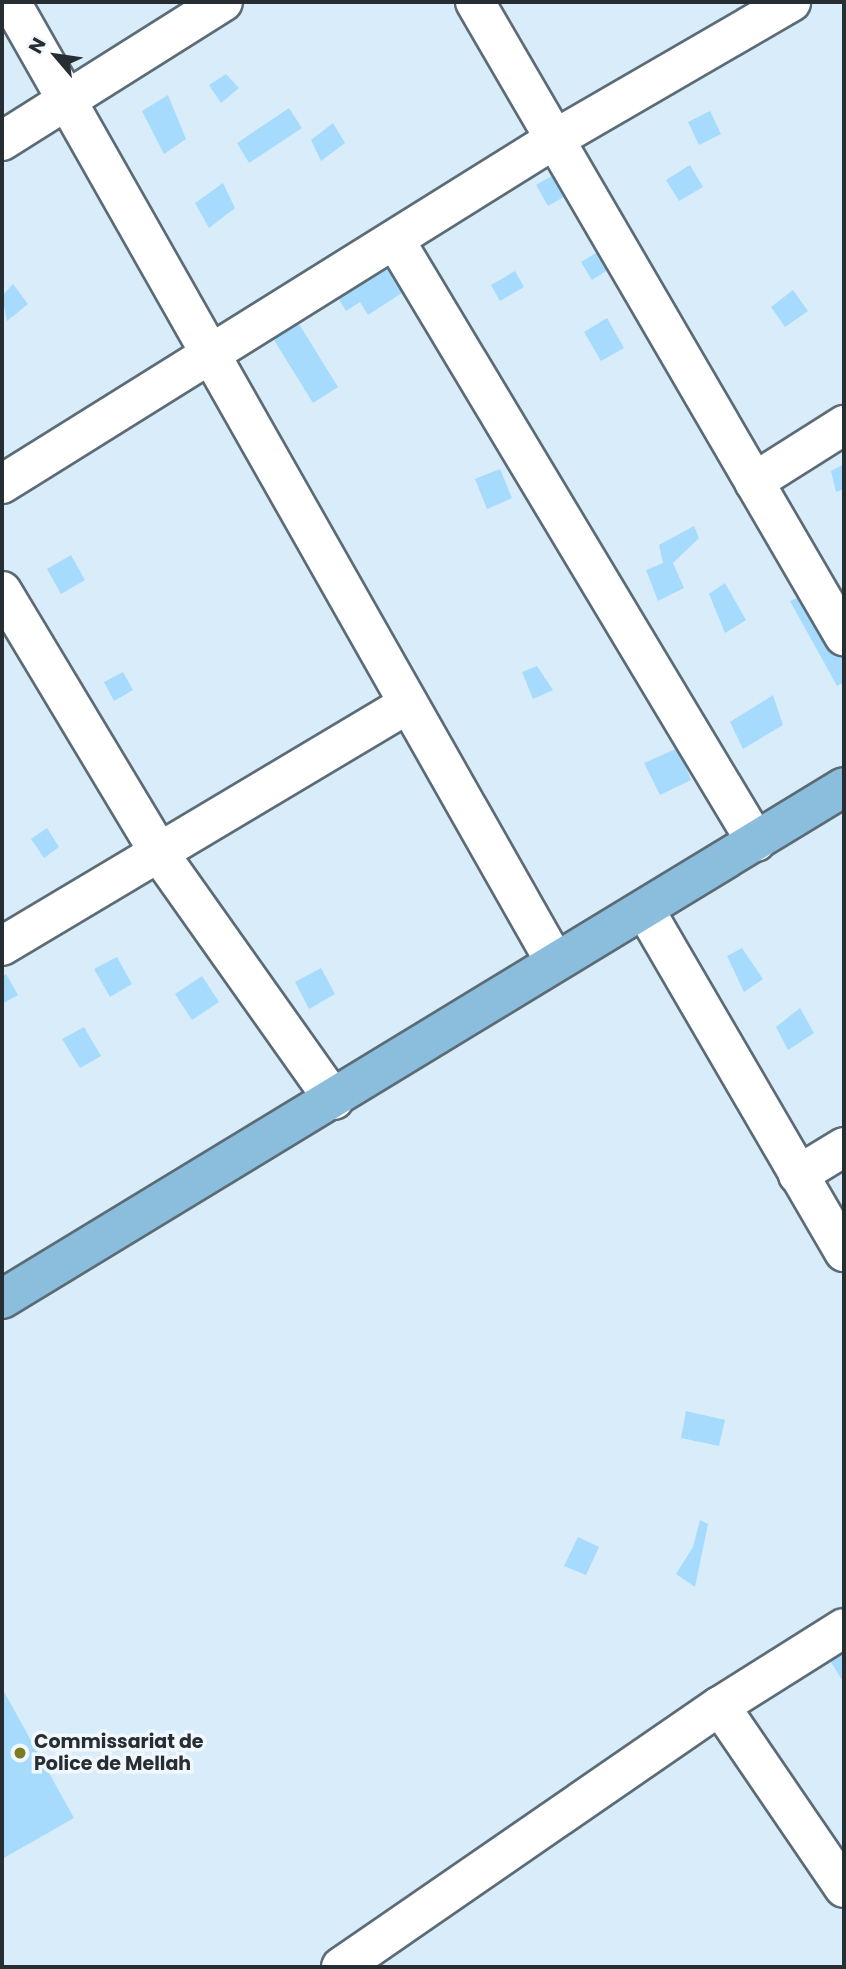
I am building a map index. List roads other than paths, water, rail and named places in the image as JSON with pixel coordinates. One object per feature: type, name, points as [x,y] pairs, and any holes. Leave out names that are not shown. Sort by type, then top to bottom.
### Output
[{"type":"main road","points":[[2,1299],[334,1100],[555,962],[645,911],[844,787]]},
{"type":"street","points":[[10,2],[555,962]]},
{"type":"street","points":[[2,141],[223,2]]},
{"type":"street","points":[[475,2],[844,636]]},
{"type":"street","points":[[2,484],[211,357],[555,139],[791,2]]},
{"type":"street","points":[[395,240],[756,842]]},
{"type":"street","points":[[754,482],[844,425]]},
{"type":"street","points":[[2,591],[161,856],[334,1100]]},
{"type":"street","points":[[2,946],[161,856],[408,705]]},
{"type":"street","points":[[645,911],[844,1252]]},
{"type":"street","points":[[798,1174],[844,1147]]},
{"type":"street","points":[[341,1967],[720,1706],[844,1628]]},
{"type":"street","points":[[720,1706],[844,1888]]},
{"type":"place","name":"Commissariat de Police de Mellah","points":[[20,1753]]}]
